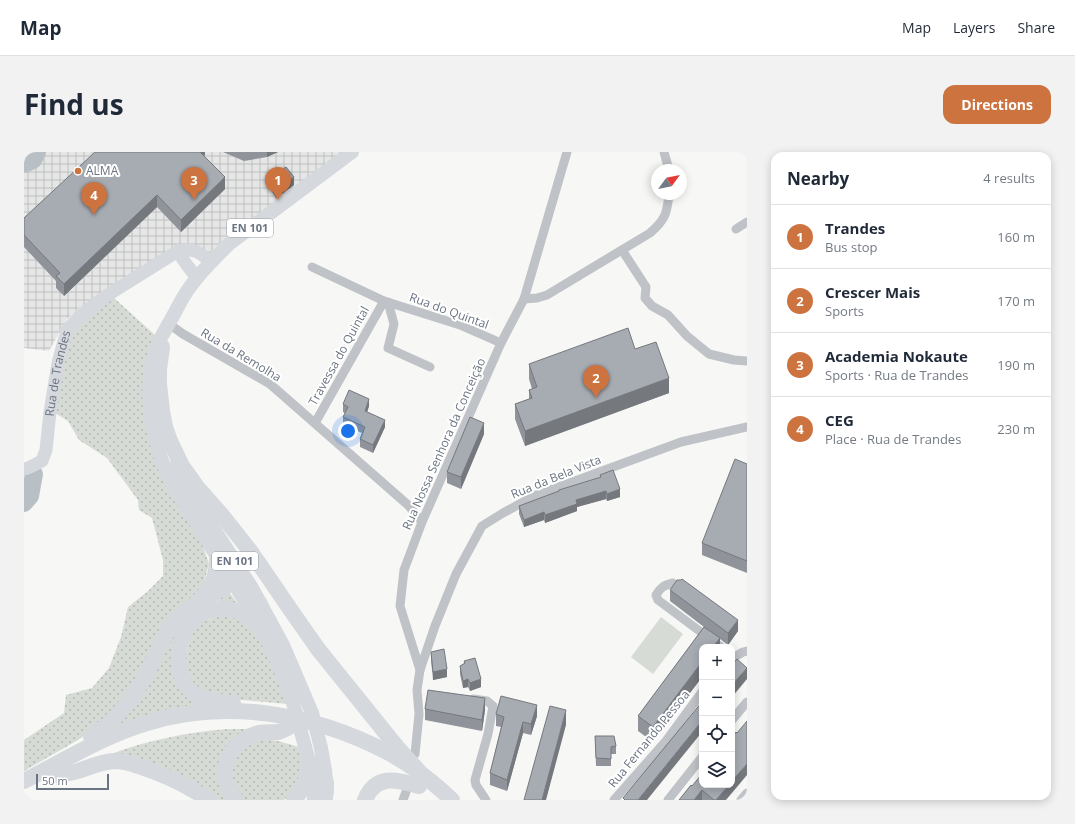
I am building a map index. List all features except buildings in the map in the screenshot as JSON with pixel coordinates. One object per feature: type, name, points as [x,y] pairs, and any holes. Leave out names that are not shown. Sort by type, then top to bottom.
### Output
[{"type":"highway","points":[[162,347],[159,384],[162,411],[165,427],[170,441],[185,471],[252,552],[318,649],[397,747],[417,784]]},
{"type":"highway","points":[[54,771],[66,753],[100,732],[118,716],[139,687],[172,625],[208,591],[212,585],[217,566],[217,556]]},
{"type":"highway","points":[[190,609],[233,583],[240,583],[244,585],[260,604]]},
{"type":"highway","points":[[264,634],[245,615],[230,609],[215,609],[198,616],[192,621],[183,636],[179,654],[180,675],[184,684],[189,690],[197,695],[215,701],[250,704],[261,717],[289,727],[311,733],[343,738],[387,752],[417,784],[436,800]]},
{"type":"highway","points":[[24,792],[54,771],[107,738],[148,722],[193,713],[227,710],[261,717],[308,720],[343,738]]},
{"type":"highway","points":[[237,800],[228,787],[225,774],[226,764],[230,753],[245,738],[263,732],[279,732],[289,727]]},
{"type":"highway","points":[[294,800],[303,788],[306,781],[309,773],[310,760]]},
{"type":"highway","points":[[24,781],[54,771],[78,770],[105,762],[121,761],[154,771],[188,787],[209,800]]},
{"type":"highway","points":[[364,800],[371,789],[377,784],[392,780],[417,784],[452,800]]},
{"type":"highway","points":[[325,800],[326,782]]},
{"type":"main road","name":"EN 101","points":[[314,800],[310,760],[293,703],[264,634],[172,484],[164,468],[154,433],[148,400],[149,374],[158,342],[189,288],[211,262],[229,244],[352,152]]},
{"type":"main road","name":"EN 101","points":[[169,324],[157,366],[154,388],[158,422],[163,441],[183,481],[241,570],[283,645],[312,713],[321,748],[328,800]]},
{"type":"street","name":"Rua Nossa Senhora da Conceição","points":[[415,754],[419,714],[420,670],[400,606],[404,570],[422,522],[501,343],[524,299],[567,152]]},
{"type":"street","points":[[664,152],[667,164]]},
{"type":"street","points":[[524,299],[537,298],[547,295],[650,233],[660,224],[667,209],[668,200]]},
{"type":"street","points":[[736,230],[747,222]]},
{"type":"street","points":[[197,278],[178,251],[190,249],[201,254],[211,262]]},
{"type":"street","points":[[622,250],[646,287],[645,298],[652,306],[668,315],[687,336],[709,354],[734,360],[747,361]]},
{"type":"street","name":"Rua de Trandes","points":[[24,469],[42,461],[46,450],[50,412],[58,363],[67,330],[80,316],[106,296],[178,251]]},
{"type":"street","name":"Rua do Quintal","points":[[312,267],[386,301],[460,325],[501,343]]},
{"type":"street","points":[[386,301],[394,324],[388,348],[430,367]]},
{"type":"street","name":"Travessa do Quintal","points":[[316,423],[386,301]]},
{"type":"street","name":"Rua da Remolha","points":[[169,324],[183,334],[270,384],[408,505],[422,522]]},
{"type":"street","name":"Rua da Bela Vista","points":[[420,670],[435,626],[456,574],[482,526],[503,512],[534,496],[681,442],[747,427]]},
{"type":"street","points":[[678,586],[673,583],[666,584],[656,595],[658,600],[717,644]]},
{"type":"street","points":[[735,655],[747,651]]},
{"type":"street","name":"Rua Fernando Pessoa","points":[[614,800],[666,741],[699,696]]},
{"type":"street","points":[[464,698],[487,701],[493,706],[488,734],[475,780],[476,785],[486,800]]},
{"type":"street","points":[[735,716],[747,702]]},
{"type":"street","points":[[668,800],[699,762]]},
{"type":"street","points":[[403,800],[417,784]]},
{"type":"street","points":[[741,800],[747,793]]},
{"type":"shaded area","points":[[45,152],[351,152],[214,256],[190,249],[110,294],[79,308],[67,319],[49,351],[24,348],[24,173],[38,166]]},
{"type":"shaded area","points":[[113,297],[156,336],[144,410],[201,540],[209,564],[202,589],[124,698],[106,720],[78,740],[24,771],[24,740],[64,713],[66,695],[92,688],[109,668],[121,637],[128,607],[147,592],[163,576],[163,560],[152,518],[139,510],[138,500],[107,458],[79,440],[68,421],[55,413],[70,332]]},
{"type":"shaded area","points":[[229,592],[240,607],[215,600]]},
{"type":"shaded area","points":[[223,615],[247,621],[264,647],[288,704],[231,699],[202,692],[189,678],[185,660],[191,633],[201,622]]},
{"type":"shaded area","points":[[661,617],[683,634],[653,674],[631,657]]},
{"type":"shaded area","points":[[180,624],[172,651],[202,704],[113,728]]},
{"type":"shaded area","points":[[228,729],[248,729],[237,738],[230,800],[218,800],[212,796],[111,754],[169,737]]},
{"type":"shaded area","points":[[261,740],[277,741],[302,748],[302,776],[289,796],[284,800],[245,800],[232,782],[234,757],[246,747]]},
{"type":"waterway","points":[[24,164],[33,160],[37,152]]},
{"type":"waterway","points":[[24,503],[30,496],[34,474]]},
{"type":"place","name":"ALMA","points":[[78,171]]},
{"type":"place","name":"Academia Nokaute","points":[[194,200]]},
{"type":"place","name":"Trandes","points":[[278,200]]},
{"type":"place","name":"CEG","points":[[94,215]]},
{"type":"place","name":"Crescer Mais","points":[[596,398]]}]
